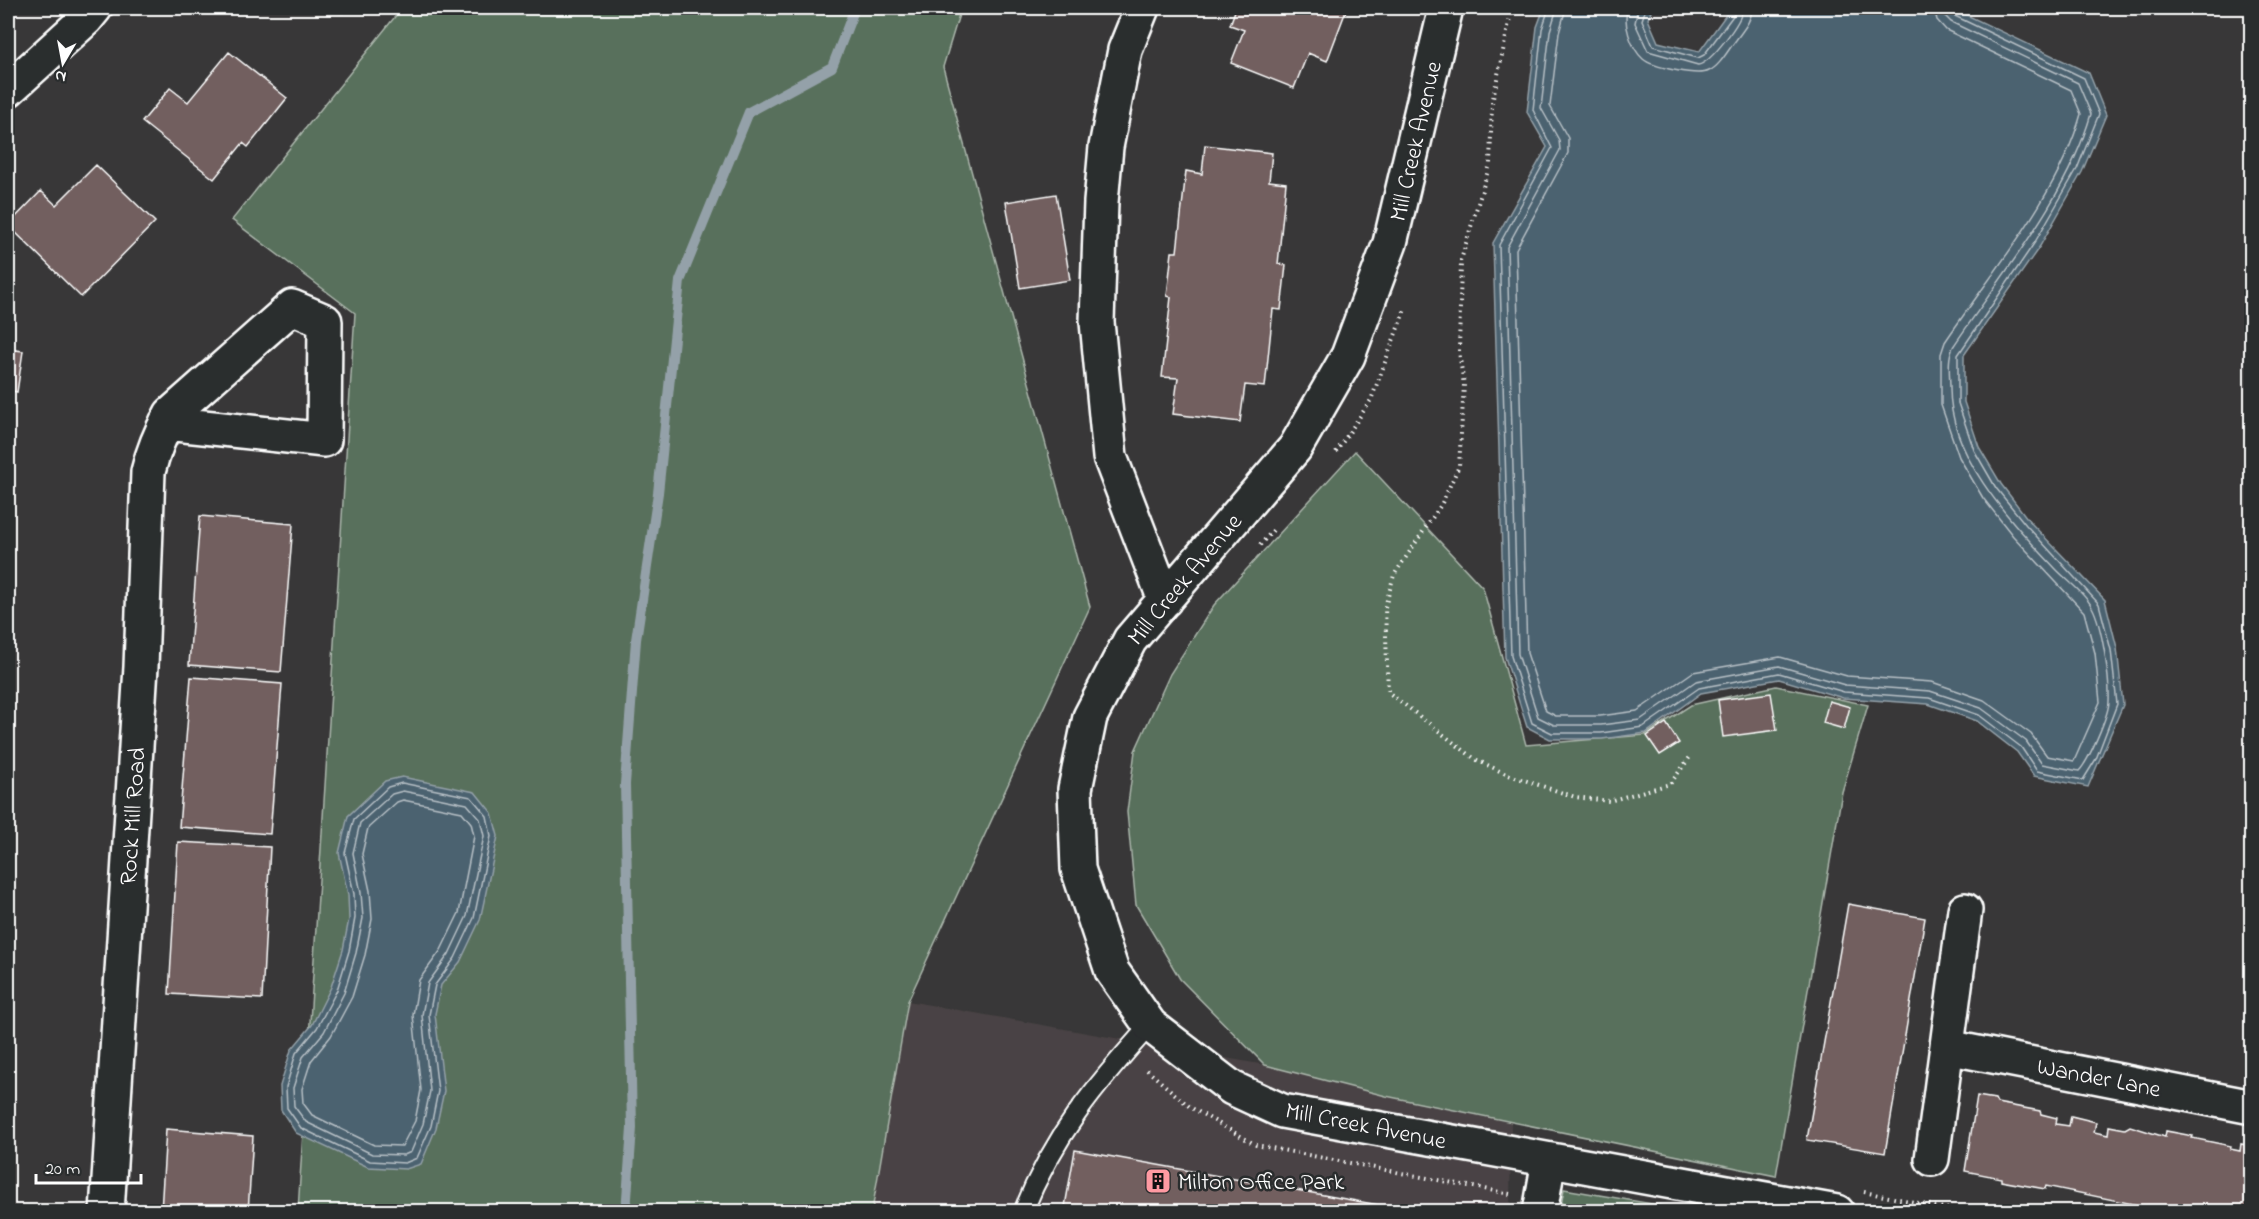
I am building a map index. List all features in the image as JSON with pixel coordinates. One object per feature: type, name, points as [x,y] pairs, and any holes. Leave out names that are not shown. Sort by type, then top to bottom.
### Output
[{"type":"street","points":[[8,90],[86,19],[95,8]]},
{"type":"street","points":[[1142,8],[1125,50],[1106,147],[1101,202],[1097,322],[1110,457],[1165,600]]},
{"type":"street","name":"Mill Creek Avenue","points":[[1446,8],[1390,243],[1348,356],[1295,448],[1130,640],[1090,717],[1075,789],[1078,869],[1112,971],[1150,1025],[1232,1088],[1282,1111],[1550,1160],[1744,1204],[1848,1201]]},
{"type":"street","name":"Rock Mill Road","points":[[107,1212],[141,667],[145,503],[148,472],[155,442],[171,414],[292,307],[325,321],[324,440],[166,423]]},
{"type":"street","points":[[1932,1159],[1965,910]]},
{"type":"street","name":"Wander Lane","points":[[1947,1047],[2252,1107]]},
{"type":"street","points":[[1540,1212],[1550,1160]]},
{"type":"lane","points":[[1023,1212],[1036,1178],[1064,1129],[1096,1084],[1150,1025]]},
{"type":"path","points":[[1512,8],[1492,103],[1490,164],[1461,260],[1459,352],[1464,385],[1459,466],[1441,505],[1394,575],[1385,607],[1389,692],[1475,759],[1506,774],[1575,797],[1609,801],[1670,784],[1690,757]]},
{"type":"path","points":[[1335,453],[1371,400],[1402,320],[1408,297]]},
{"type":"path","points":[[1257,548],[1279,523]]},
{"type":"path","points":[[1848,1201],[1964,1212]]},
{"type":"shaded area","points":[[908,1001],[1265,1065],[1386,1096],[1511,1121],[1510,1211],[872,1212]]},
{"type":"green space","points":[[402,8],[961,8],[943,67],[1090,607],[908,1001],[872,1211],[298,1211],[355,313],[232,220]]},
{"type":"green space","points":[[1355,451],[1483,588],[1526,745],[1645,735],[1691,705],[1776,686],[1868,705],[1842,792],[1776,1176],[1386,1096],[1265,1065],[1180,979],[1136,905],[1127,812],[1135,751],[1170,674],[1214,605]]},
{"type":"green space","points":[[1564,1189],[1693,1211],[1560,1211]]},
{"type":"water","points":[[1544,8],[1652,8],[1648,19],[1658,42],[1699,52],[1731,8],[1952,8],[2089,73],[2106,115],[2082,172],[2040,246],[1964,355],[1964,402],[1979,447],[2001,484],[2030,522],[2105,600],[2117,648],[2123,705],[2088,787],[2034,776],[2017,752],[1977,721],[1928,704],[1843,698],[1779,679],[1701,693],[1646,733],[1602,739],[1550,739],[1527,727],[1505,657],[1493,243],[1547,147],[1527,112],[1537,27]]},
{"type":"water","points":[[402,777],[475,792],[492,813],[498,836],[480,920],[460,962],[441,985],[435,1014],[444,1091],[436,1128],[421,1164],[406,1169],[368,1167],[296,1133],[281,1110],[280,1086],[291,1050],[312,1025],[331,987],[343,950],[349,919],[348,895],[339,853],[348,816],[385,781]]},
{"type":"building","points":[[301,8],[344,8],[343,13]]},
{"type":"building","points":[[1236,8],[1347,8],[1327,61],[1308,53],[1294,88],[1231,63],[1244,30],[1230,25]]},
{"type":"building","points":[[229,52],[287,98],[248,147],[243,143],[214,179],[142,122],[170,88],[188,102]]},
{"type":"building","points":[[1205,145],[1272,153],[1269,181],[1286,183],[1278,264],[1286,265],[1281,310],[1273,309],[1265,387],[1245,385],[1240,422],[1173,414],[1178,378],[1162,377],[1171,297],[1167,296],[1172,252],[1177,252],[1186,171],[1202,174]]},
{"type":"building","points":[[96,165],[155,222],[81,297],[8,225],[41,191],[56,205]]},
{"type":"building","points":[[1056,194],[1070,280],[1020,288],[1006,202]]},
{"type":"building","points":[[8,349],[23,351],[17,392],[8,390]]},
{"type":"building","points":[[200,516],[293,524],[281,672],[189,665]]},
{"type":"building","points":[[191,677],[282,684],[270,834],[179,827]]},
{"type":"building","points":[[1771,693],[1777,730],[1723,737],[1718,700]]},
{"type":"building","points":[[1829,701],[1850,707],[1844,729],[1823,723]]},
{"type":"building","points":[[1666,723],[1679,743],[1660,755],[1647,736]]},
{"type":"building","points":[[178,842],[270,847],[262,999],[169,994]]},
{"type":"building","points":[[1848,904],[1925,918],[1885,1153],[1807,1140]]},
{"type":"building","points":[[1977,1096],[1995,1099],[1997,1103],[2040,1111],[2041,1114],[2057,1118],[2056,1124],[2069,1126],[2071,1116],[2096,1122],[2094,1132],[2108,1135],[2109,1126],[2125,1129],[2130,1126],[2165,1137],[2166,1131],[2193,1136],[2192,1138],[2231,1146],[2230,1149],[2240,1151],[2241,1144],[2252,1146],[2252,1212],[2189,1212],[2158,1206],[2157,1209],[2046,1186],[2045,1189],[2001,1181],[2001,1178],[1965,1171]]},
{"type":"building","points":[[166,1129],[253,1136],[248,1212],[161,1212]]},
{"type":"building","name":"Milton Office Park","points":[[1075,1150],[1417,1212],[1064,1212]]},
{"type":"waterway","points":[[626,1212],[632,1128],[625,784],[636,640],[658,493],[680,281],[749,112],[832,67],[855,8]]},
{"type":"place","name":"Milton Office Park","points":[[1158,1181]]}]
